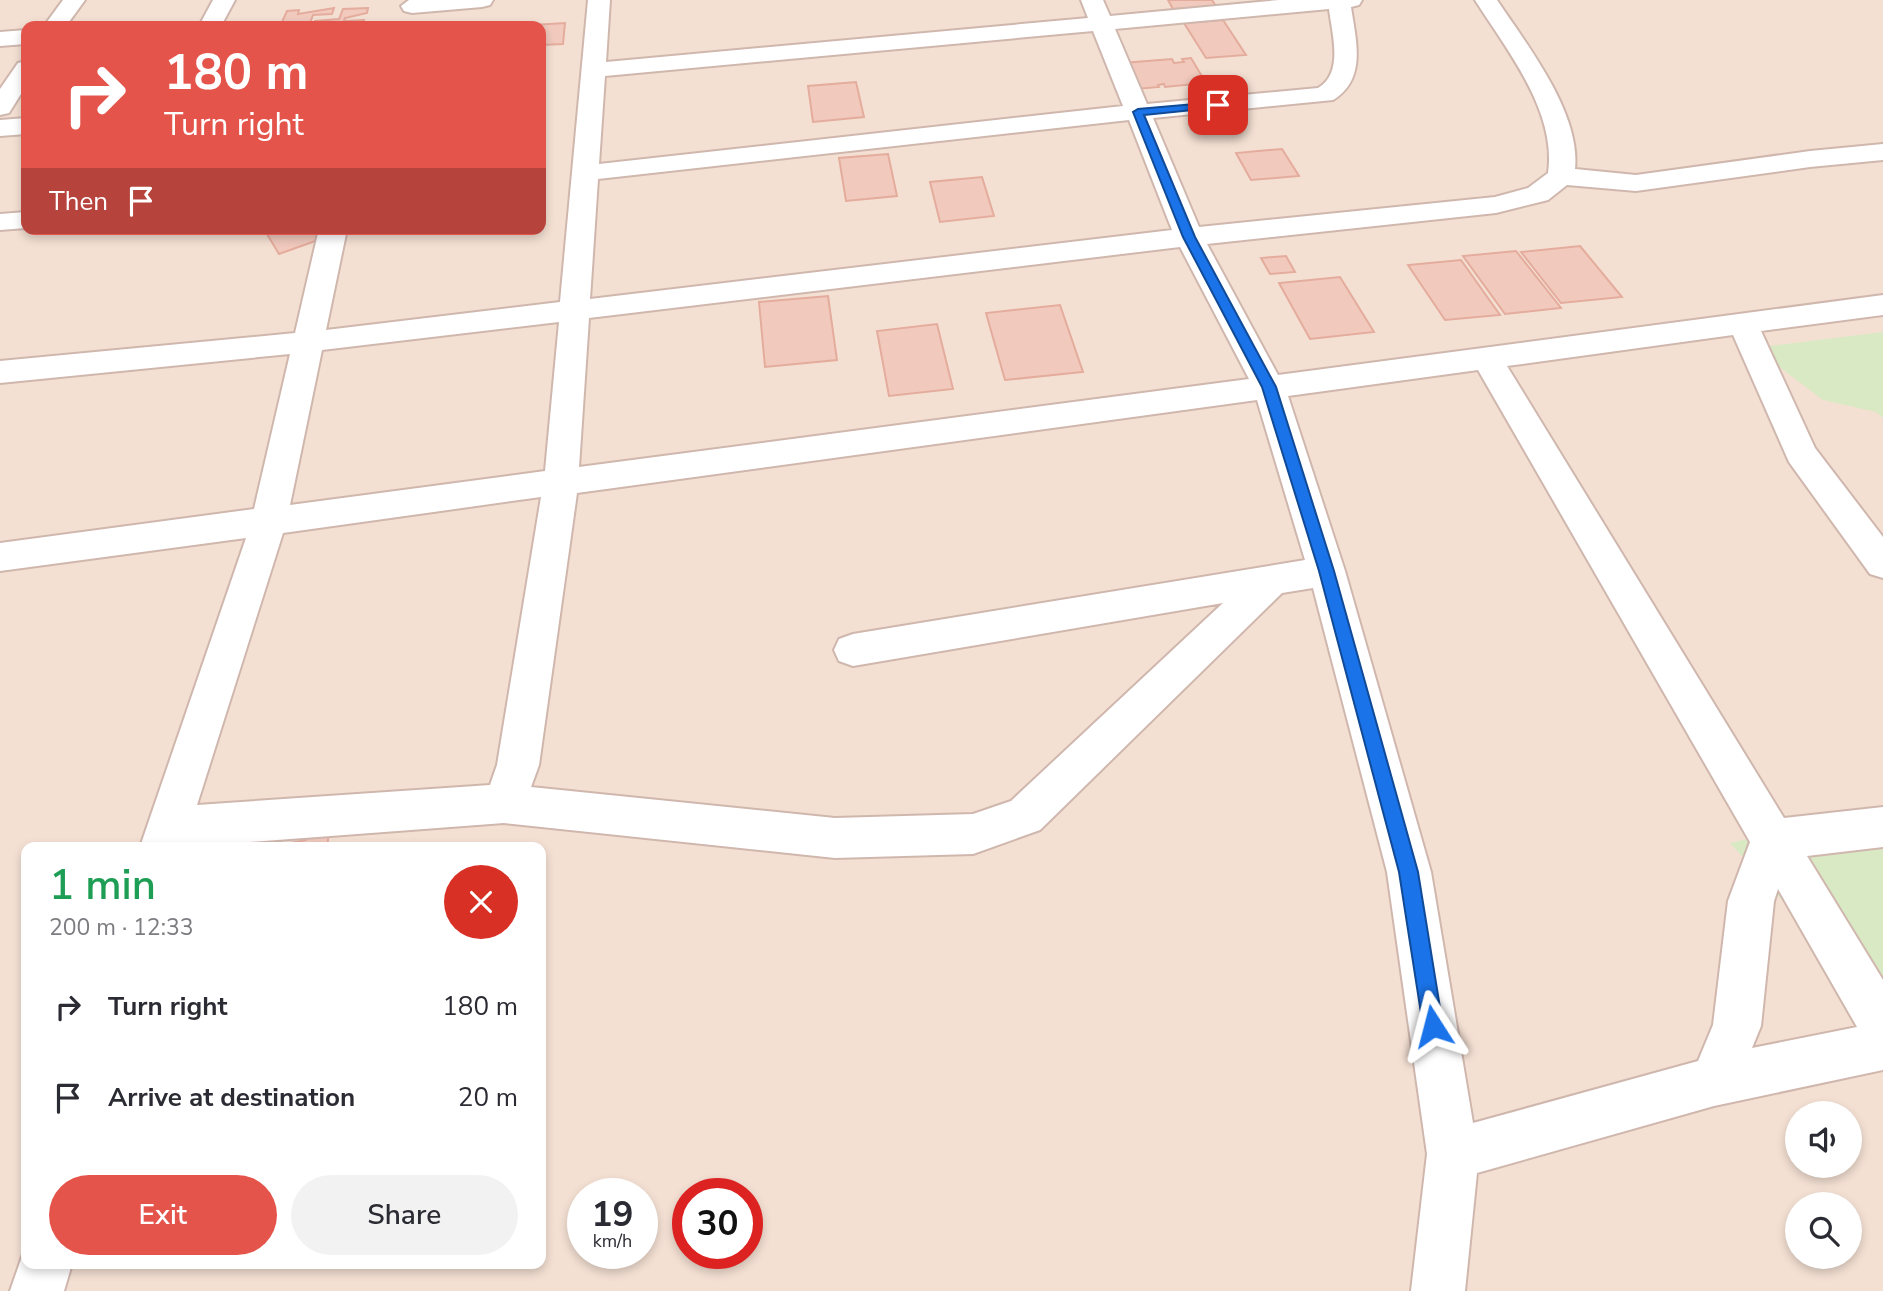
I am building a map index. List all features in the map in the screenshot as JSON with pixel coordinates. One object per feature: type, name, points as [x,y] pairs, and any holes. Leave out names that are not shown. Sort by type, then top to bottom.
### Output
[{"type":"street","points":[[59,21],[74,0]]},
{"type":"street","points":[[213,21],[224,0]]},
{"type":"street","points":[[410,11],[482,0]]},
{"type":"street","points":[[504,804],[518,765],[561,482],[599,0]]},
{"type":"street","points":[[1092,0],[1189,237],[1269,387],[1326,571],[1409,872],[1453,1154],[1438,1291]]},
{"type":"street","points":[[1486,0],[1524,58],[1557,125],[1563,151],[1561,177]]},
{"type":"street","points":[[585,173],[1138,112],[1324,95],[1334,91],[1345,73],[1345,1],[594,70]]},
{"type":"street","points":[[0,39],[21,37]]},
{"type":"street","points":[[0,108],[21,76]]},
{"type":"street","points":[[0,128],[21,126]]},
{"type":"street","points":[[0,372],[307,342],[1189,237],[1496,205],[1538,194],[1561,177],[1636,183],[1810,159],[1883,152]]},
{"type":"street","points":[[0,222],[21,220]]},
{"type":"street","points":[[332,235],[269,521],[165,837],[504,804],[835,838],[973,834],[1025,816],[1270,582]]},
{"type":"street","points":[[0,557],[1883,305]]},
{"type":"street","points":[[1743,324],[1801,453],[1883,564]]},
{"type":"street","points":[[1487,358],[1883,1025]]},
{"type":"street","points":[[853,650],[1326,571]]},
{"type":"street","points":[[1773,839],[1883,827]]},
{"type":"street","points":[[1714,1081],[1737,1026],[1751,901],[1773,839]]},
{"type":"street","points":[[1453,1154],[1714,1081],[1883,1046]]},
{"type":"street","points":[[37,1291],[44,1269]]},
{"type":"shaded area","points":[[0,0],[1883,0],[1883,1291],[0,1291]]},
{"type":"green space","points":[[1883,332],[1883,418],[1876,412],[1823,400],[1754,348]]},
{"type":"green space","points":[[1883,807],[1883,1008],[1880,1008],[1730,843]]},
{"type":"building","points":[[1168,0],[1212,0],[1216,6],[1173,9]]},
{"type":"building","points":[[334,8],[332,14],[313,15],[311,21],[282,21],[287,11],[299,10],[298,14]]},
{"type":"building","points":[[368,8],[367,13],[345,18],[344,21],[315,21],[339,19],[343,9]]},
{"type":"building","points":[[1223,20],[1246,55],[1206,58],[1184,23]]},
{"type":"building","points":[[565,23],[563,44],[546,45],[546,24]]},
{"type":"building","points":[[1191,58],[1206,83],[1165,87],[1164,84],[1136,89],[1123,63],[1172,59],[1174,63]]},
{"type":"building","points":[[856,82],[864,117],[813,122],[808,86]]},
{"type":"building","points":[[1282,149],[1299,176],[1251,180],[1236,153]]},
{"type":"building","points":[[888,154],[897,196],[846,201],[839,158]]},
{"type":"building","points":[[982,177],[994,216],[940,222],[930,182]]},
{"type":"building","points":[[268,235],[318,235],[321,239],[279,254]]},
{"type":"building","points":[[1580,246],[1622,297],[1561,303],[1521,252]]},
{"type":"building","points":[[1516,251],[1561,308],[1505,314],[1463,256]]},
{"type":"building","points":[[1286,256],[1295,272],[1270,274],[1261,258]]},
{"type":"building","points":[[1461,260],[1500,315],[1445,320],[1408,265]]},
{"type":"building","points":[[1340,277],[1374,332],[1310,339],[1279,283]]},
{"type":"building","points":[[828,296],[837,360],[765,367],[759,302]]},
{"type":"building","points":[[1060,305],[1083,372],[1005,380],[986,313]]},
{"type":"building","points":[[937,324],[953,389],[889,396],[877,331]]},
{"type":"building","points":[[331,818],[328,842],[296,842],[306,840],[309,822]]},
{"type":"building","points":[[283,826],[280,842],[206,842],[206,839]]},
{"type":"route","points":[[1218,105],[1138,112],[1189,237],[1269,387],[1326,571],[1409,872],[1433,1026]]}]
